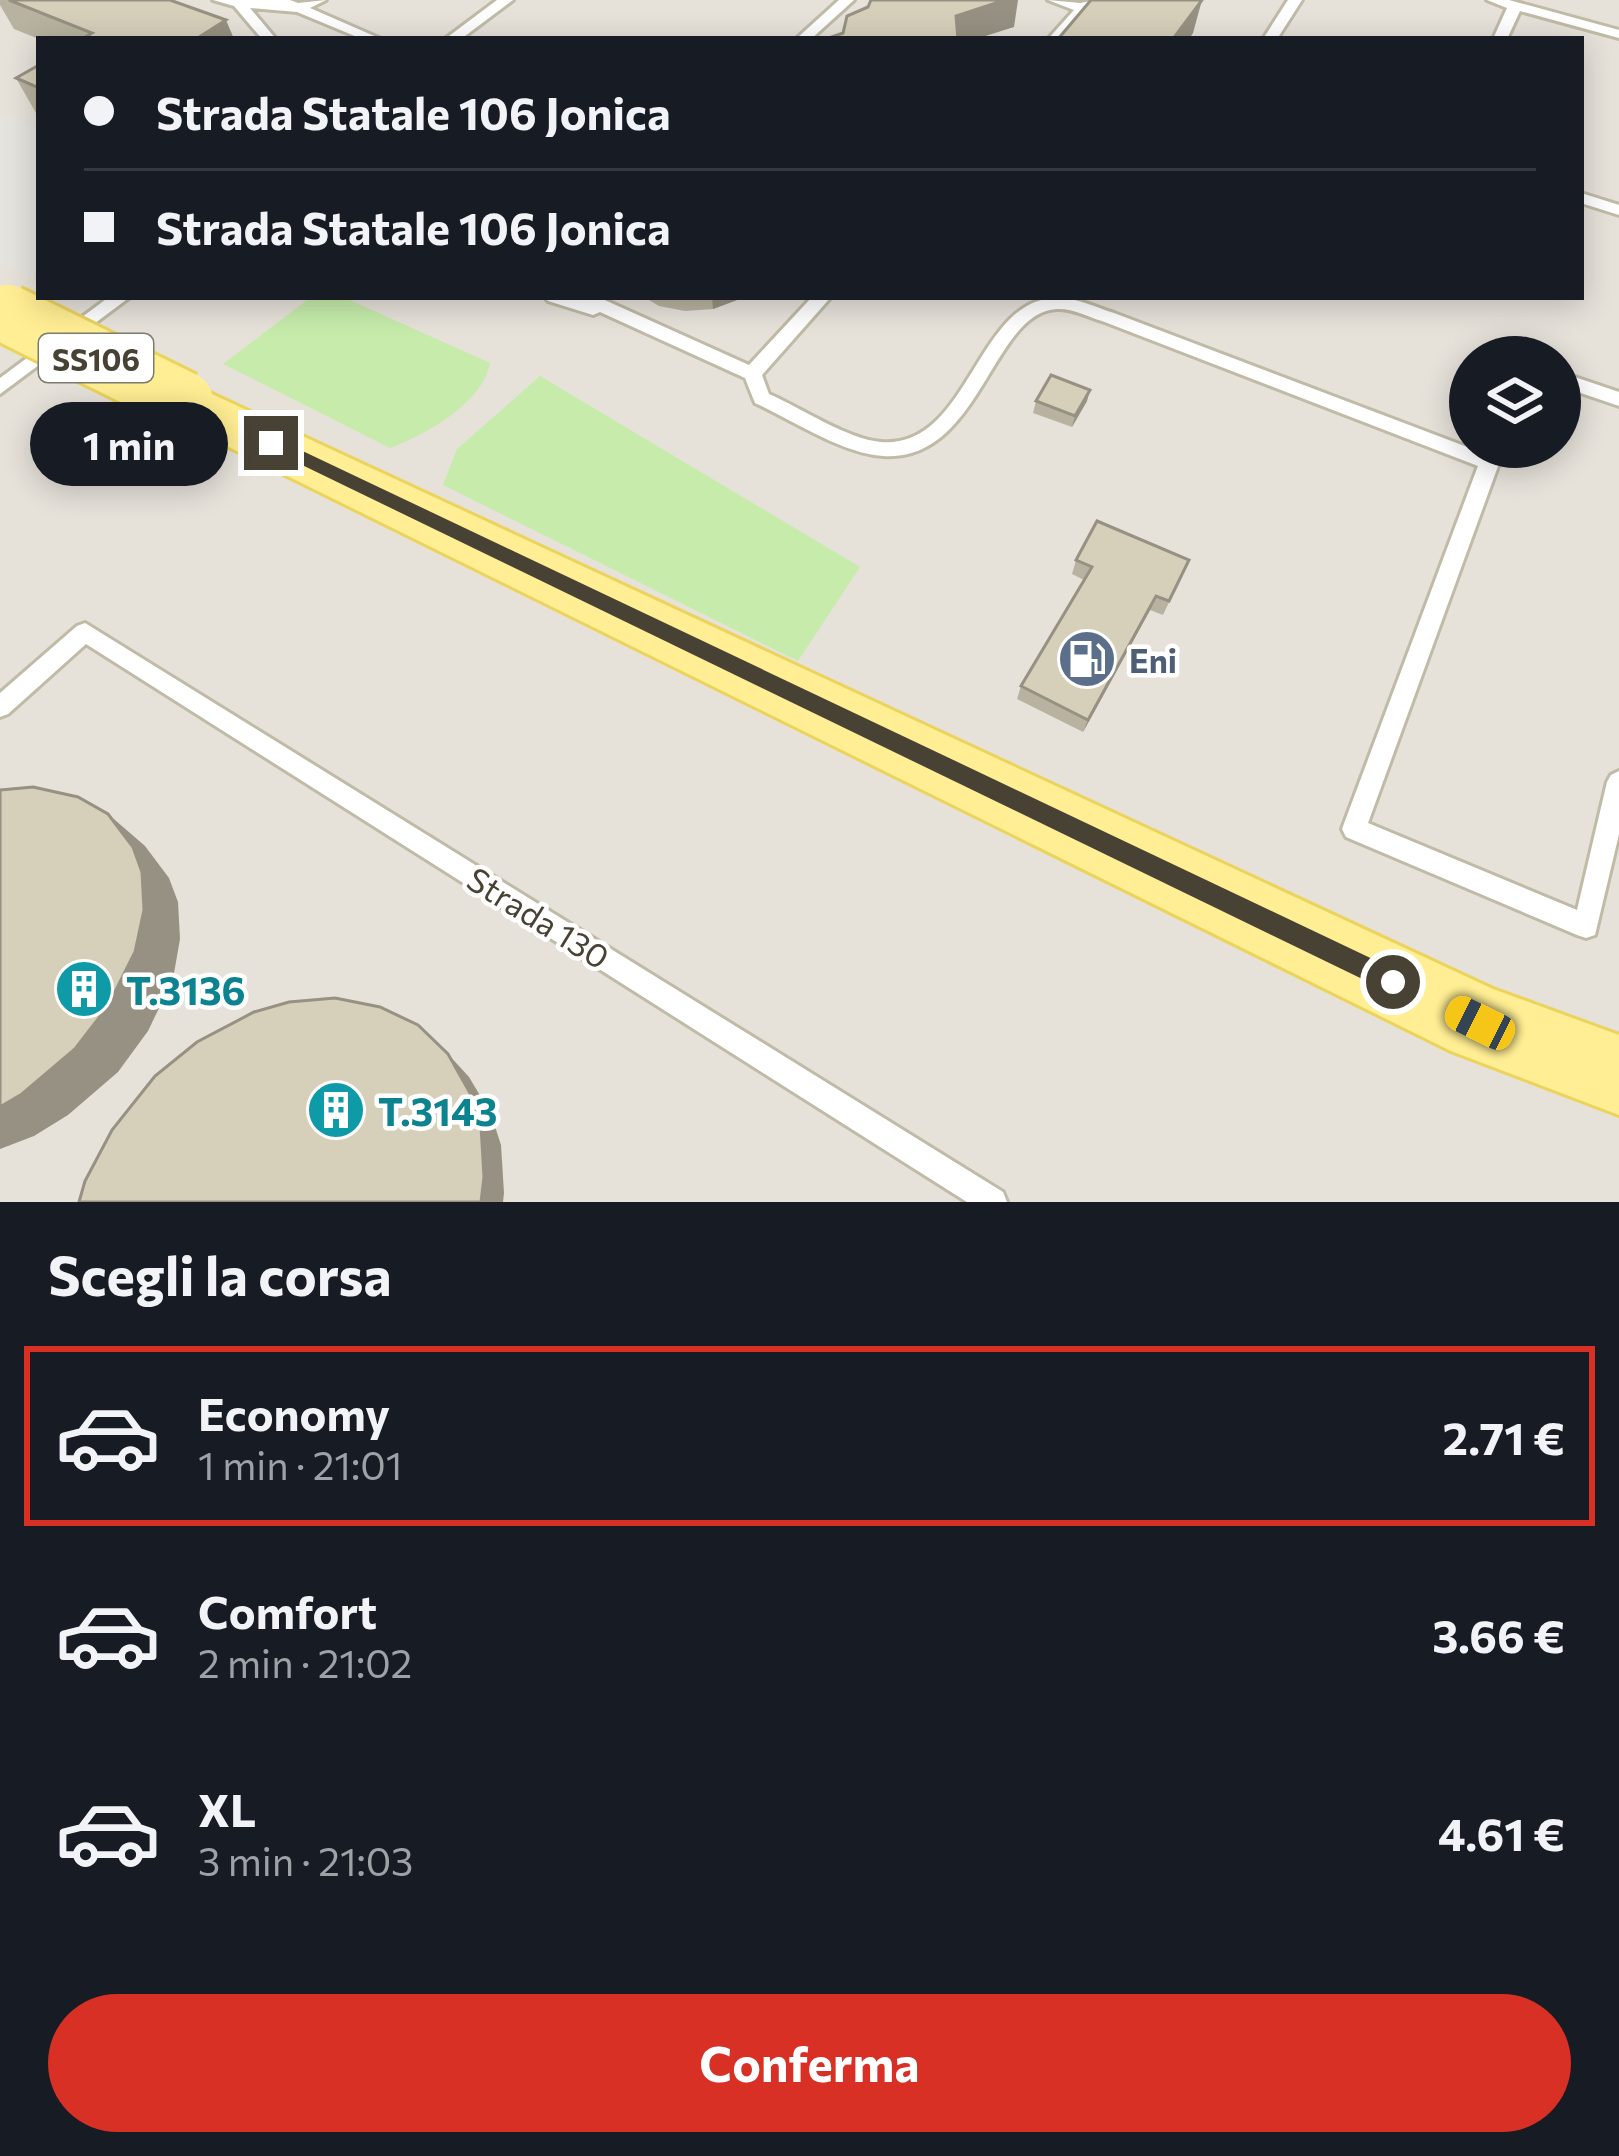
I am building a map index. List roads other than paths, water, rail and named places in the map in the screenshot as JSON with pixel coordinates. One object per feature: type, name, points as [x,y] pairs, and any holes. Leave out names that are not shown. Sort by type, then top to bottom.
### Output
[{"type":"main road","name":"SS106","points":[[4,312],[1480,1023],[1619,1075]]},
{"type":"lane","points":[[220,0],[294,9],[319,0]]},
{"type":"lane","points":[[278,0],[366,36]]},
{"type":"lane","points":[[456,36],[506,0]]},
{"type":"lane","points":[[806,36],[847,0]]},
{"type":"lane","points":[[1055,0],[1086,4]]},
{"type":"lane","points":[[1272,36],[1295,0]]},
{"type":"lane","points":[[1494,0],[1619,34]]},
{"type":"lane","points":[[239,3],[266,36]]},
{"type":"lane","points":[[1058,36],[1086,4]]},
{"type":"lane","points":[[1501,36],[1515,6]]},
{"type":"lane","points":[[280,36],[294,9]]},
{"type":"lane","points":[[1584,199],[1619,209]]},
{"type":"lane","points":[[0,387],[117,300]]},
{"type":"lane","points":[[563,300],[620,318],[752,374],[762,398],[881,449],[912,448],[936,435],[1028,310],[1054,303],[1108,317],[1449,440]]},
{"type":"lane","points":[[588,300],[620,318]]},
{"type":"lane","points":[[752,374],[819,300]]},
{"type":"lane","points":[[1108,317],[1120,300]]},
{"type":"lane","points":[[1581,386],[1619,399]]},
{"type":"lane","points":[[1486,468],[1354,829],[1586,926],[1619,782]]},
{"type":"lane","name":"Strada 130","points":[[0,706],[85,632],[993,1202]]},
{"type":"place","name":"Eni","points":[[1087,659]]},
{"type":"place","name":"T.3136","points":[[84,989]]},
{"type":"place","name":"T.3143","points":[[336,1110]]}]
